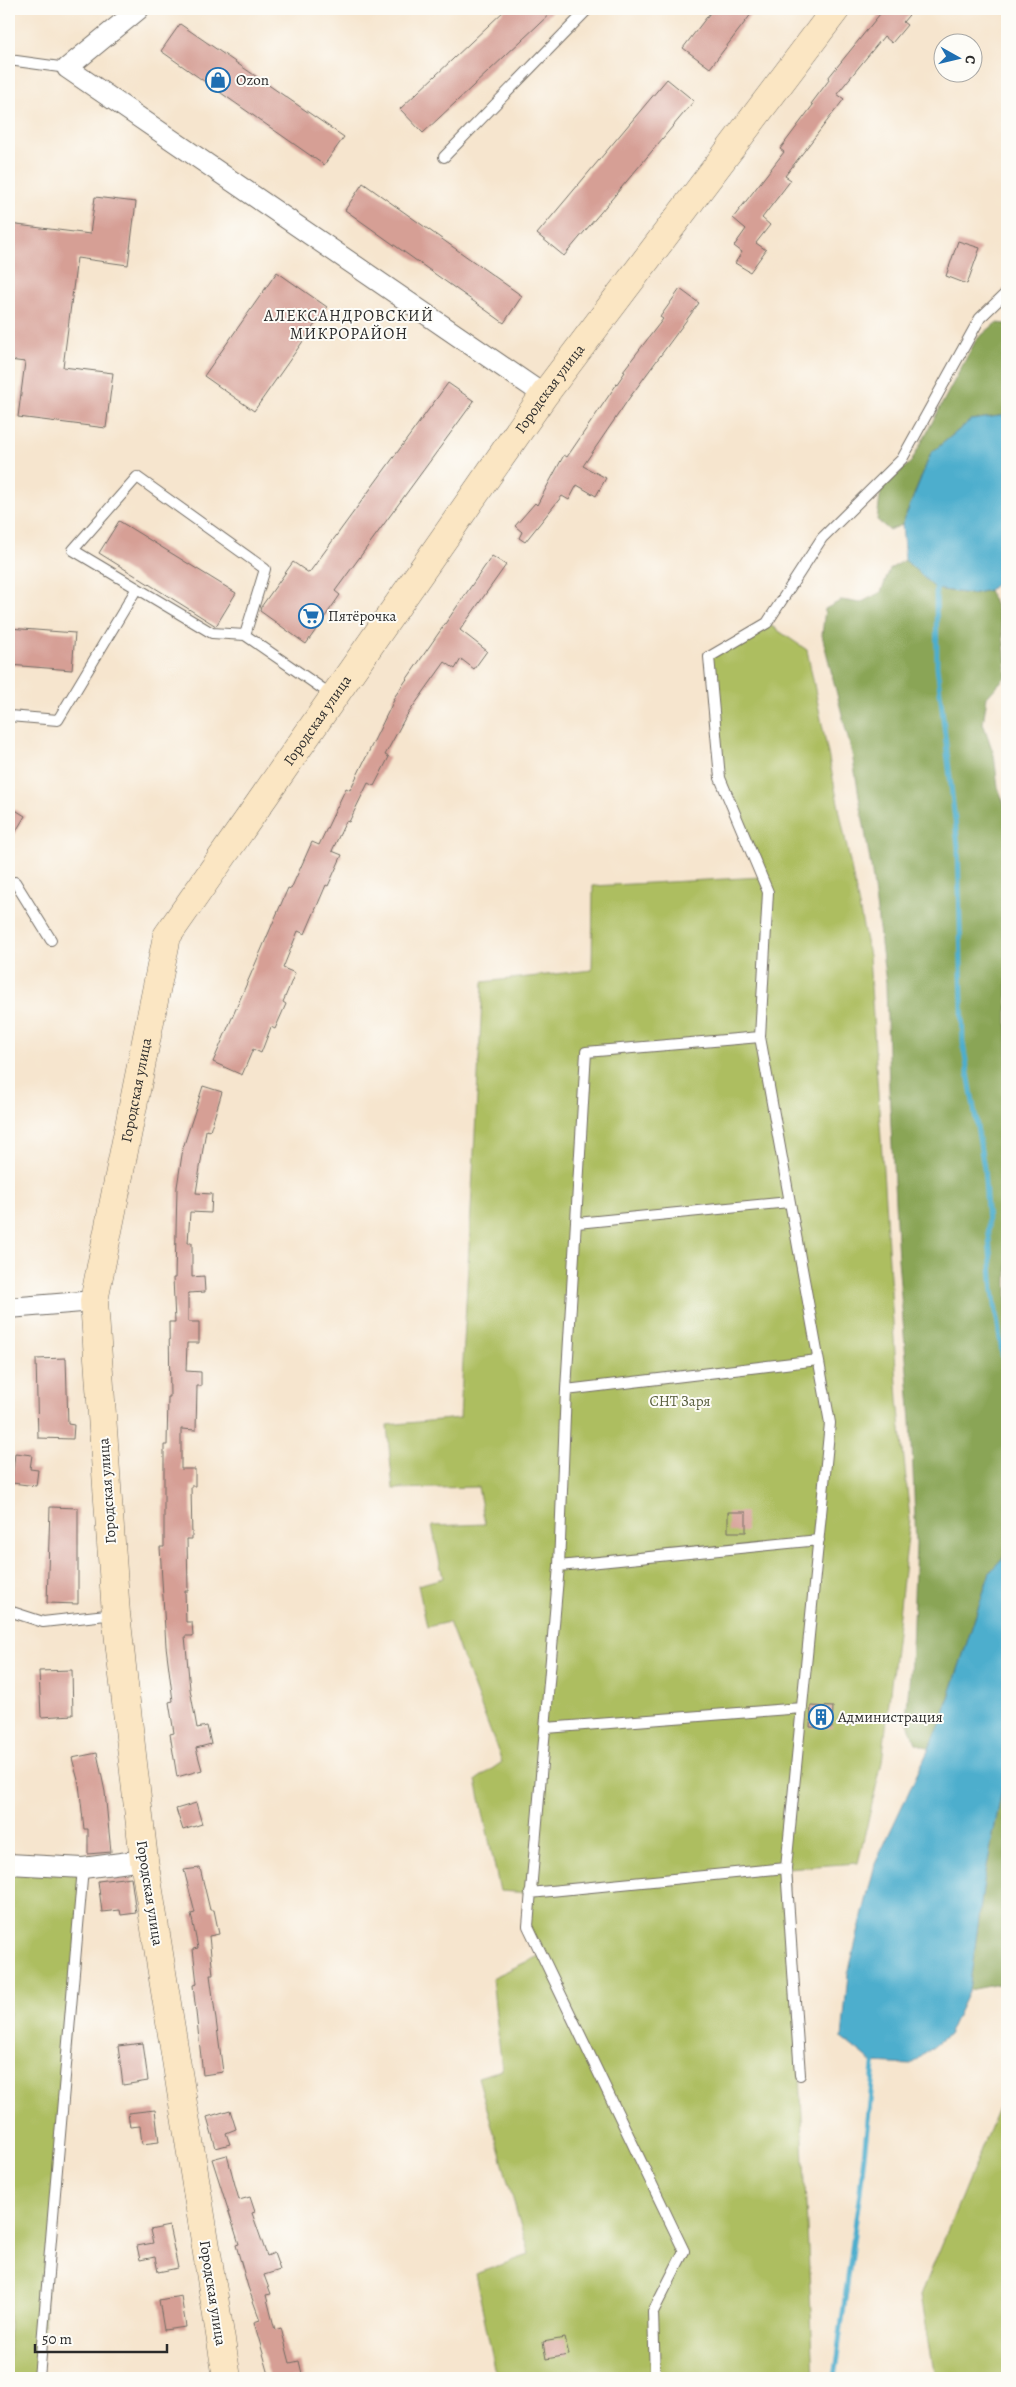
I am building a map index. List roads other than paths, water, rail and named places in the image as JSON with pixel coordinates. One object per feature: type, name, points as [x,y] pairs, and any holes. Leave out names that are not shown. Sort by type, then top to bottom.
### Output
[{"type":"street","points":[[139,9],[67,68],[544,395]]},
{"type":"street","name":"Городская улица","points":[[227,2378],[144,1860],[116,1614],[94,1301],[167,936],[544,395],[836,9]]},
{"type":"street","points":[[9,1308],[94,1301]]},
{"type":"street","points":[[9,1864],[83,1868],[144,1860]]},
{"type":"lane","points":[[444,157],[588,9]]},
{"type":"lane","points":[[9,60],[67,68]]},
{"type":"lane","points":[[800,2075],[786,1868],[830,1423],[760,1037],[768,892],[720,778],[709,658],[767,623],[822,538],[902,459],[980,318],[1007,292]]},
{"type":"lane","points":[[245,635],[265,569],[137,477],[73,550],[212,634],[245,635],[334,696]]},
{"type":"lane","points":[[9,716],[58,720],[137,588]]},
{"type":"lane","points":[[15,882],[51,940]]},
{"type":"lane","points":[[655,2378],[653,2312],[684,2251],[528,1926],[559,1566],[566,1390],[578,1223],[586,1052],[760,1037]]},
{"type":"lane","points":[[578,1223],[789,1202]]},
{"type":"lane","points":[[566,1390],[818,1360]]},
{"type":"lane","points":[[559,1566],[819,1540]]},
{"type":"lane","points":[[9,1611],[43,1622],[116,1614]]},
{"type":"lane","points":[[546,1728],[802,1708]]},
{"type":"lane","points":[[39,2378],[83,1868]]},
{"type":"lane","points":[[530,1893],[786,1868]]},
{"type":"water","points":[[1007,415],[1007,574],[989,590],[971,594],[936,589],[905,560],[902,525],[931,453],[971,420]]},
{"type":"water","points":[[1007,1553],[1007,1750],[1005,1774],[984,1882],[969,1990],[948,2035],[911,2065],[873,2063],[842,2038],[848,1974],[875,1864],[940,1725],[990,1572]]},
{"type":"waterway","points":[[936,589],[937,666],[958,846],[963,1043],[984,1168],[993,1291],[1007,1387]]},
{"type":"waterway","points":[[834,2378],[860,2191],[875,2057]]},
{"type":"place","name":"Ozon","points":[[218,80]]},
{"type":"place","name":"Пятёрочка","points":[[311,616]]},
{"type":"place","name":"Администрация","points":[[821,1717]]},
{"type":"district","name":"АЛЕКСАНДРОВСКИЙ МИКРОРАЙОН","points":[[349,324]]},
{"type":"park label","name":"СНТ Заря","points":[[680,1401]]}]
